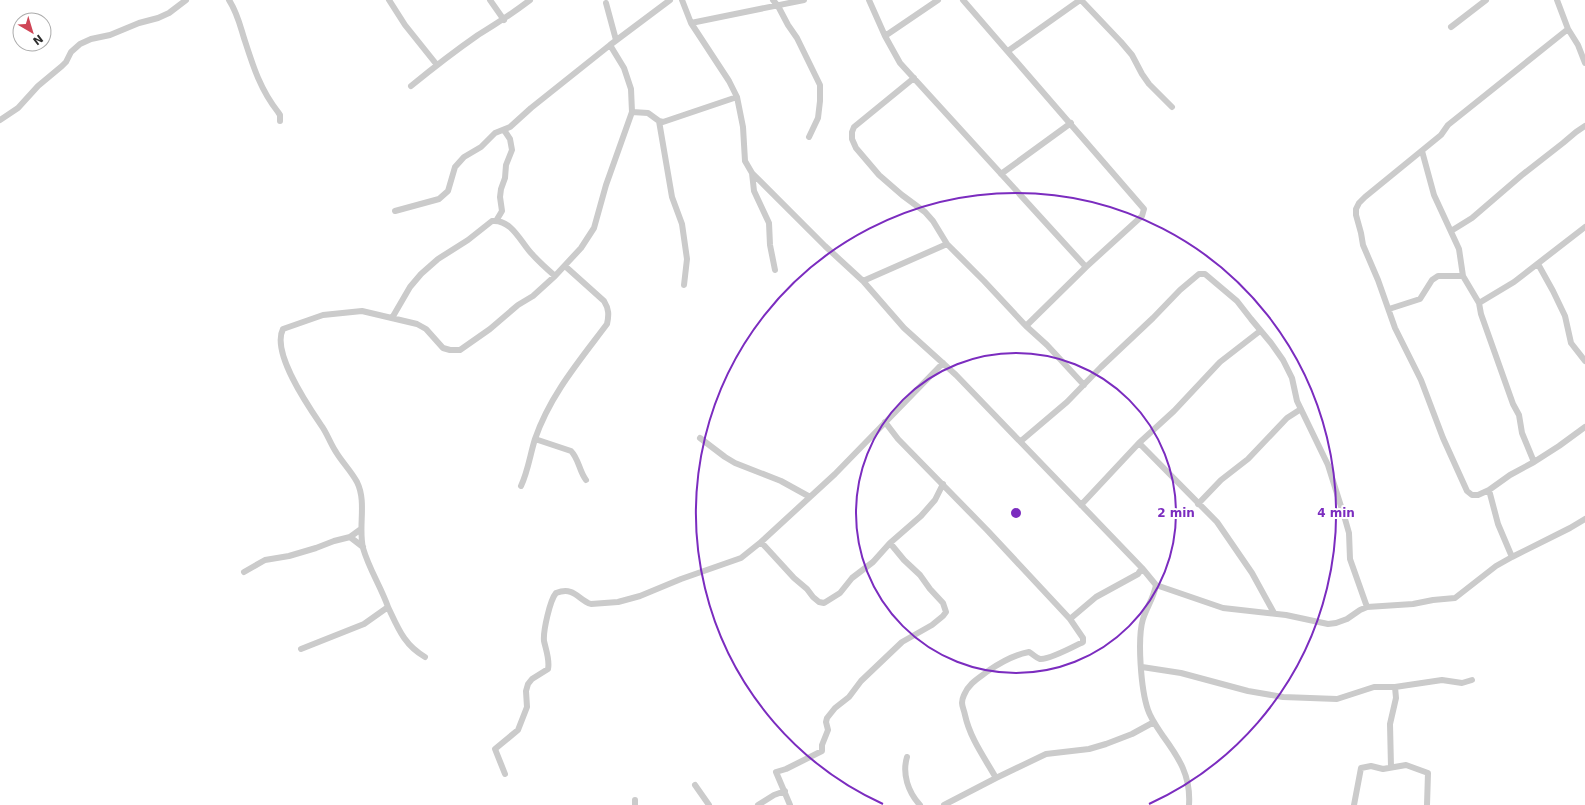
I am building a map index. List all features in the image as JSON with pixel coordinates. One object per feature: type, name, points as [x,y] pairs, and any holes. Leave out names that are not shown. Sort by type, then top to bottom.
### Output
[{"type":"street","points":[[0,120],[18,108],[38,86],[66,62],[71,52],[80,44],[91,39],[110,35],[140,23],[158,18],[169,13],[186,0]]},
{"type":"street","points":[[230,0],[252,63],[262,87],[280,115],[280,121]]},
{"type":"street","points":[[389,0],[405,25],[437,65]]},
{"type":"street","points":[[490,0],[504,20]]},
{"type":"street","points":[[411,86],[478,35],[504,20],[530,0]]},
{"type":"street","points":[[395,211],[439,198],[445,194],[450,186],[452,172],[459,162],[469,153],[481,147],[495,134],[515,123],[531,108],[616,40],[670,0]]},
{"type":"street","points":[[682,0],[691,23],[729,81],[737,97],[743,128],[745,161],[752,174],[862,281],[904,328],[943,363],[1021,442],[1142,568],[1156,585],[1224,608],[1274,613],[1311,619],[1328,624],[1344,621],[1360,610],[1368,607],[1414,604],[1433,600],[1455,598],[1481,577],[1512,557],[1585,519]]},
{"type":"street","points":[[773,0],[801,45],[820,84],[818,118],[809,137]]},
{"type":"street","points":[[691,23],[723,15],[804,0]]},
{"type":"street","points":[[869,0],[884,36],[900,62],[1086,267]]},
{"type":"street","points":[[884,36],[938,0]]},
{"type":"street","points":[[963,0],[1144,209],[1142,216],[1086,267],[1026,326]]},
{"type":"street","points":[[1008,51],[1081,0],[1132,55],[1149,84],[1172,106]]},
{"type":"street","points":[[1450,27],[1486,0]]},
{"type":"street","points":[[1557,0],[1568,29],[1578,45],[1585,63]]},
{"type":"street","points":[[606,1],[616,40]]},
{"type":"street","points":[[1568,29],[1448,125],[1441,135],[1365,197],[1356,209],[1356,215],[1363,245],[1389,309],[1395,328],[1421,380],[1443,438],[1467,491],[1472,495],[1478,495],[1489,490],[1510,475],[1534,462],[1585,427]]},
{"type":"street","points":[[425,657],[409,646],[400,632],[388,607],[363,547],[360,492],[357,482],[336,452],[322,426],[310,411],[294,384],[284,355],[281,332],[286,327],[323,315],[362,311],[422,326],[444,348],[450,350],[460,350],[490,329],[518,305],[533,296],[565,266],[581,248],[594,228],[606,185],[632,112],[631,89],[624,68],[610,45]]},
{"type":"street","points":[[914,78],[854,126],[852,139],[856,148],[880,175],[902,195],[925,212],[933,221],[947,244],[984,280],[1026,326],[1047,345],[1084,385]]},
{"type":"street","points":[[632,112],[648,113],[659,121],[663,122],[737,97]]},
{"type":"street","points":[[659,121],[672,197],[682,224],[686,252],[686,272],[684,285]]},
{"type":"street","points":[[1001,174],[1070,124]]},
{"type":"street","points":[[1451,231],[1472,218],[1522,175],[1585,126]]},
{"type":"street","points":[[392,318],[410,287],[421,274],[438,259],[468,240],[488,223],[496,220],[502,211],[500,197],[501,189],[505,178],[506,165],[512,150],[510,139],[504,130]]},
{"type":"street","points":[[1422,151],[1434,195],[1451,231],[1461,257],[1462,276],[1479,303],[1481,314],[1505,383],[1519,415],[1522,433],[1534,462]]},
{"type":"street","points":[[752,174],[754,191],[769,223],[770,245],[775,270]]},
{"type":"street","points":[[496,220],[514,230],[530,253],[555,276]]},
{"type":"street","points":[[1479,303],[1514,282],[1585,227]]},
{"type":"street","points":[[862,281],[947,244]]},
{"type":"street","points":[[1538,264],[1565,316],[1571,343],[1585,361]]},
{"type":"street","points":[[521,486],[527,474],[535,439],[553,400],[572,369],[607,324],[609,316],[607,306],[600,297],[565,266]]},
{"type":"street","points":[[1021,442],[1067,402],[1176,295],[1199,274],[1205,274],[1237,301],[1271,343],[1283,360],[1292,378],[1300,409],[1328,465],[1349,533],[1350,559],[1368,607]]},
{"type":"street","points":[[1389,309],[1421,298],[1432,280],[1438,276],[1462,276]]},
{"type":"street","points":[[1081,505],[1139,443],[1174,411],[1220,362],[1260,331]]},
{"type":"street","points":[[505,774],[495,748],[518,730],[527,707],[526,690],[528,684],[532,679],[548,669],[549,661],[543,633],[550,603],[556,593],[564,591],[577,594],[591,604],[629,600],[681,578],[741,558],[810,497],[943,363]]},
{"type":"street","points":[[1198,504],[1221,480],[1248,459],[1287,418],[1300,409]]},
{"type":"street","points":[[885,422],[898,439],[943,484],[1070,620],[1083,638],[1083,642],[1063,652],[1043,659],[1039,659],[1029,652],[1005,660],[973,682],[964,694],[961,706],[970,733],[996,778]]},
{"type":"street","points":[[700,438],[735,463],[781,481],[810,497]]},
{"type":"street","points":[[535,439],[571,451],[575,455],[581,473],[586,480]]},
{"type":"street","points":[[1139,443],[1217,522],[1252,573],[1274,613]]},
{"type":"street","points":[[760,542],[813,598],[824,603],[840,593],[852,578],[873,562],[890,543],[922,516],[934,500],[943,484]]},
{"type":"street","points":[[1489,490],[1498,524],[1512,557]]},
{"type":"street","points":[[244,572],[266,560],[299,554],[350,537],[361,529]]},
{"type":"street","points":[[350,537],[363,547]]},
{"type":"street","points":[[790,805],[776,772],[786,769],[822,751],[822,745],[828,730],[826,722],[827,718],[835,708],[849,697],[861,681],[902,642],[932,626],[946,612],[944,603],[890,543]]},
{"type":"street","points":[[1070,620],[1096,597],[1138,574],[1142,568]]},
{"type":"street","points":[[1156,585],[1155,592],[1143,620],[1140,642],[1144,695],[1148,711],[1184,769],[1188,781],[1189,805]]},
{"type":"street","points":[[301,650],[364,624],[388,607]]},
{"type":"street","points":[[1142,666],[1181,673],[1248,691],[1283,697],[1337,699],[1374,687],[1395,687],[1442,680],[1462,683],[1472,680]]},
{"type":"street","points":[[1391,767],[1390,724],[1396,698],[1395,687]]},
{"type":"street","points":[[944,805],[1046,754],[1089,749],[1106,744],[1132,734],[1154,722]]},
{"type":"street","points":[[907,757],[904,768],[905,775],[912,796],[920,805]]},
{"type":"street","points":[[1354,805],[1361,768],[1371,766],[1383,769],[1410,765],[1427,772],[1427,805]]},
{"type":"street","points":[[695,785],[709,805]]},
{"type":"street","points":[[758,805],[774,795],[785,791]]}]
